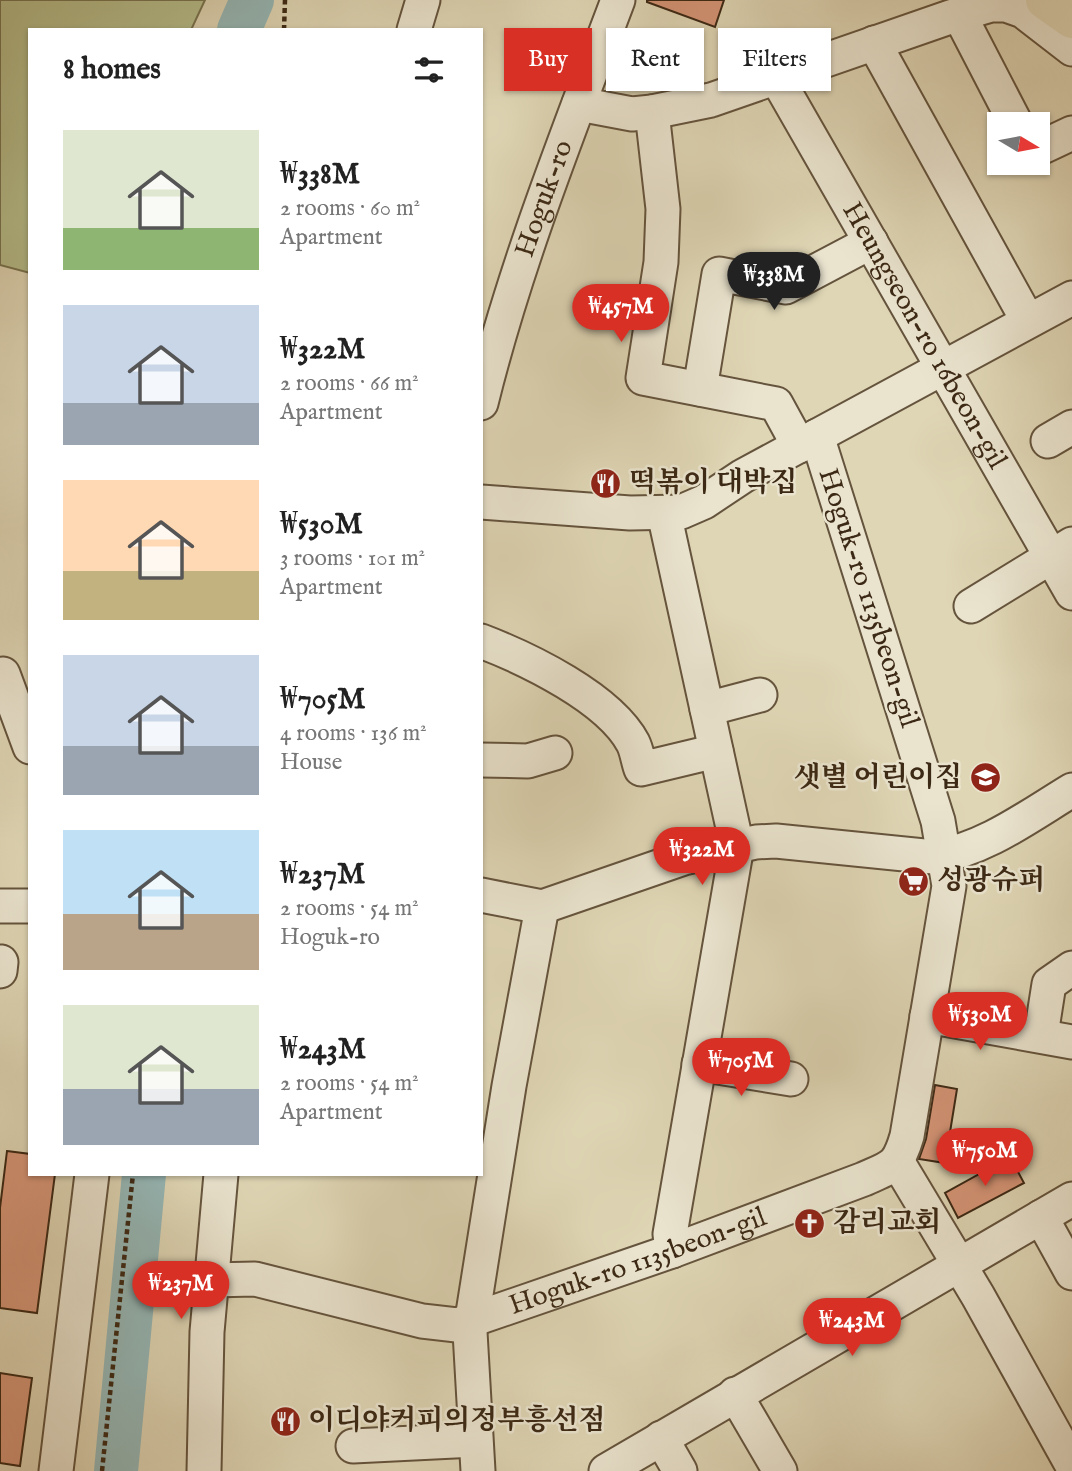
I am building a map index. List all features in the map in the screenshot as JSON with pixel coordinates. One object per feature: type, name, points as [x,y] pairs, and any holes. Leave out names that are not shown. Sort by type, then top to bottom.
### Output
[{"type":"main road","points":[[1045,0],[1072,19]]},
{"type":"street","points":[[415,28],[423,0]]},
{"type":"street","name":"Hoguk-ro","points":[[483,396],[515,282],[544,194],[618,0]]},
{"type":"street","points":[[831,58],[991,5],[1006,5],[1024,11],[1072,49]]},
{"type":"street","points":[[959,14],[1010,112]]},
{"type":"street","points":[[874,43],[1028,321]]},
{"type":"street","points":[[579,104],[632,114],[712,100],[738,91]]},
{"type":"street","name":"Heungseon-ro 16beon-gil","points":[[784,91],[943,368],[1061,550],[1072,593]]},
{"type":"street","points":[[652,112],[663,222],[659,285],[643,378],[700,389],[719,274],[786,286],[871,242]]},
{"type":"street","points":[[1050,143],[1072,133]]},
{"type":"street","points":[[483,502],[603,512],[681,512],[704,502],[743,476],[1072,298]]},
{"type":"street","name":"Hoguk-ro 1135beon-gil","points":[[211,1280],[255,1279],[442,1325],[457,1325],[672,1251],[864,1179],[886,1169],[901,1158],[949,886],[938,821],[808,441],[776,404],[700,389]]},
{"type":"street","points":[[664,513],[737,846],[670,1234],[672,1251]]},
{"type":"street","points":[[971,606],[1061,550]]},
{"type":"street","points":[[483,642],[522,658],[604,707],[633,744],[641,769],[716,751]]},
{"type":"street","points":[[11,672],[13,706],[28,743]]},
{"type":"street","points":[[707,709],[760,695]]},
{"type":"street","points":[[483,760],[528,761],[555,753]]},
{"type":"street","points":[[483,895],[542,906],[684,858],[737,846],[776,841],[944,856],[981,843],[1072,790]]},
{"type":"street","points":[[0,906],[28,905]]},
{"type":"street","points":[[353,1446],[477,1456],[470,1357],[489,1163],[509,1086],[542,906]]},
{"type":"street","points":[[0,971],[1,962]]},
{"type":"street","points":[[927,1016],[1057,1038],[1049,984],[1072,968]]},
{"type":"street","points":[[699,1064],[791,1079]]},
{"type":"street","points":[[897,1161],[1072,1465]]},
{"type":"street","points":[[56,1471],[92,1176]]},
{"type":"street","points":[[204,1471],[207,1345],[221,1176]]},
{"type":"street","points":[[606,1471],[1072,1199]]},
{"type":"street","points":[[1041,1217],[1072,1273]]},
{"type":"street","points":[[735,1395],[780,1471]]},
{"type":"street","points":[[661,1438],[680,1471]]},
{"type":"path","points":[[284,28],[285,0]]},
{"type":"path","points":[[102,1471],[134,1176]]},
{"type":"green space","points":[[0,0],[205,0],[192,28],[28,28],[28,272],[0,265]]},
{"type":"building","points":[[647,0],[724,0],[715,27]]},
{"type":"building","points":[[935,1085],[957,1089],[945,1163],[919,1159],[926,1139]]},
{"type":"building","points":[[7,1151],[28,1154],[28,1176],[55,1176],[37,1313],[0,1308],[0,1208]]},
{"type":"building","points":[[1010,1157],[1024,1183],[958,1218],[945,1193]]},
{"type":"building","points":[[0,1373],[32,1378],[20,1466],[0,1463]]},
{"type":"waterway","points":[[240,28],[252,0]]},
{"type":"waterway","points":[[116,1471],[144,1176]]},
{"type":"place","name":"떡볶이 대박집","points":[[606,483]]},
{"type":"place","name":"샛별 어린이집","points":[[985,778]]},
{"type":"place","name":"성광슈퍼","points":[[914,881]]},
{"type":"place","name":"감리교회","points":[[810,1223]]},
{"type":"place","name":"이디야커피의정부흥선점","points":[[285,1421]]}]
